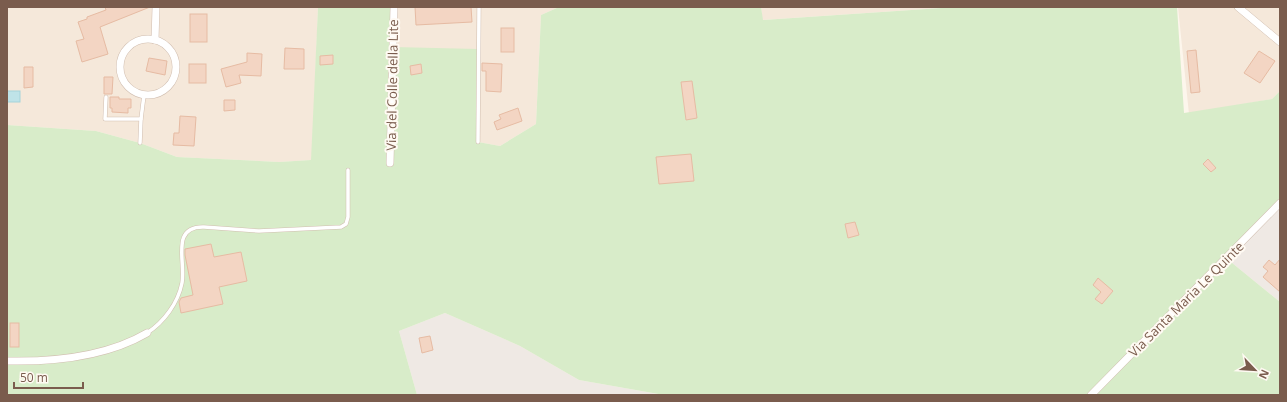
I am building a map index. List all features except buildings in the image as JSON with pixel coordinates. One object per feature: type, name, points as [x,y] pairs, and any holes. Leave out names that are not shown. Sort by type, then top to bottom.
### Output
[{"type":"street","points":[[155,40],[156,7]]},
{"type":"street","name":"Via del Colle della Lite","points":[[390,163],[394,7]]},
{"type":"street","points":[[1238,7],[1280,42]]},
{"type":"street","points":[[146,38],[163,43],[170,49],[174,56],[176,73],[173,81],[164,90],[152,95],[144,95],[135,92],[128,87],[122,79],[120,61],[129,46],[146,38]]},
{"type":"street","name":"Via Santa Maria Le Quinte","points":[[1091,395],[1280,203]]},
{"type":"street","points":[[7,361],[53,360],[82,356],[115,348],[147,333]]},
{"type":"lane","points":[[478,142],[479,7]]},
{"type":"lane","points":[[140,142],[144,95]]},
{"type":"lane","points":[[106,97],[106,119],[141,119]]},
{"type":"lane","points":[[147,333],[157,326],[165,317],[172,307],[179,291],[183,278],[182,242],[184,235],[190,228],[204,227],[259,231],[341,227],[346,224],[348,217],[348,170]]},
{"type":"shaded area","points":[[7,7],[318,7],[312,160],[279,162],[177,157],[140,143],[96,131],[7,125]]},
{"type":"shaded area","points":[[394,7],[559,7],[541,15],[536,124],[500,146],[478,142],[393,47]]},
{"type":"shaded area","points":[[761,7],[956,7],[762,20]]},
{"type":"shaded area","points":[[1178,7],[1280,7],[1280,91],[1272,99],[1189,114]]},
{"type":"shaded area","points":[[1280,203],[1280,302],[1226,258]]},
{"type":"shaded area","points":[[445,313],[520,346],[579,380],[664,395],[417,395],[399,331]]},
{"type":"green space","points":[[318,7],[394,7],[393,47],[478,49],[478,142],[500,146],[536,124],[541,15],[559,7],[761,7],[763,20],[956,7],[1177,7],[1184,113],[1272,99],[1280,91],[1280,203],[1226,258],[1280,302],[1280,395],[664,395],[579,380],[520,346],[445,313],[399,331],[417,395],[7,395],[7,125],[96,131],[140,143],[177,157],[279,162],[311,160]]},
{"type":"water","points":[[7,91],[20,91],[20,102],[7,102]]}]
